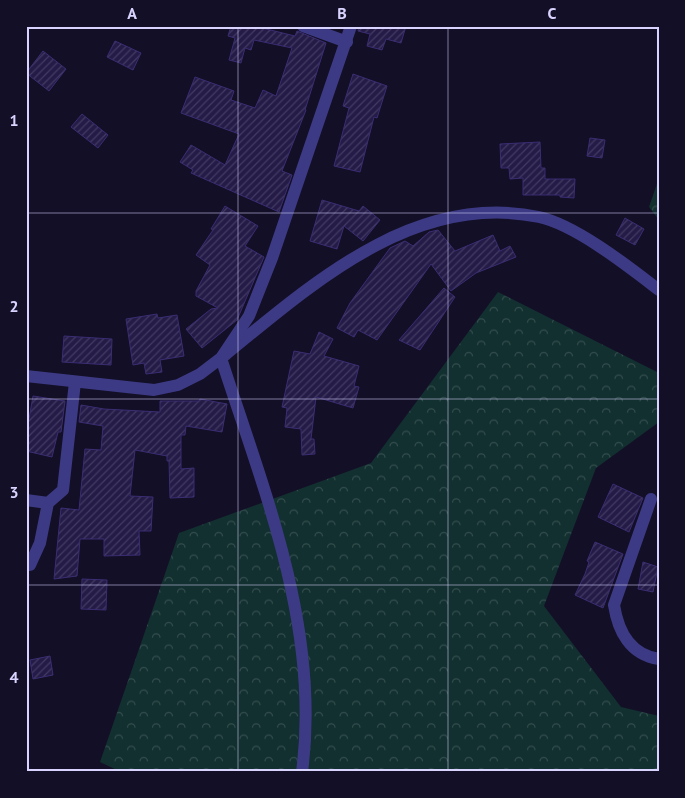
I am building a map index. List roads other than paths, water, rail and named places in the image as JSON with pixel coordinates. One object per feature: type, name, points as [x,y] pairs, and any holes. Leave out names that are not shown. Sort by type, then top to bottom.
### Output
[{"type":"street","points":[[303,26],[346,42]]},
{"type":"street","points":[[221,358],[249,316],[272,258],[351,26]]},
{"type":"street","points":[[26,376],[154,390],[178,385],[200,374],[303,292],[351,259],[432,222],[471,214],[506,214],[541,218],[572,231],[636,272],[659,290]]},
{"type":"street","points":[[221,358],[281,545],[296,609],[304,681],[304,753],[302,772]]},
{"type":"street","points":[[30,565],[40,543],[48,503],[63,490],[75,382]]},
{"type":"street","points":[[651,498],[614,605],[623,637],[634,648],[649,658],[659,659]]},
{"type":"street","points":[[26,500],[48,503]]}]
